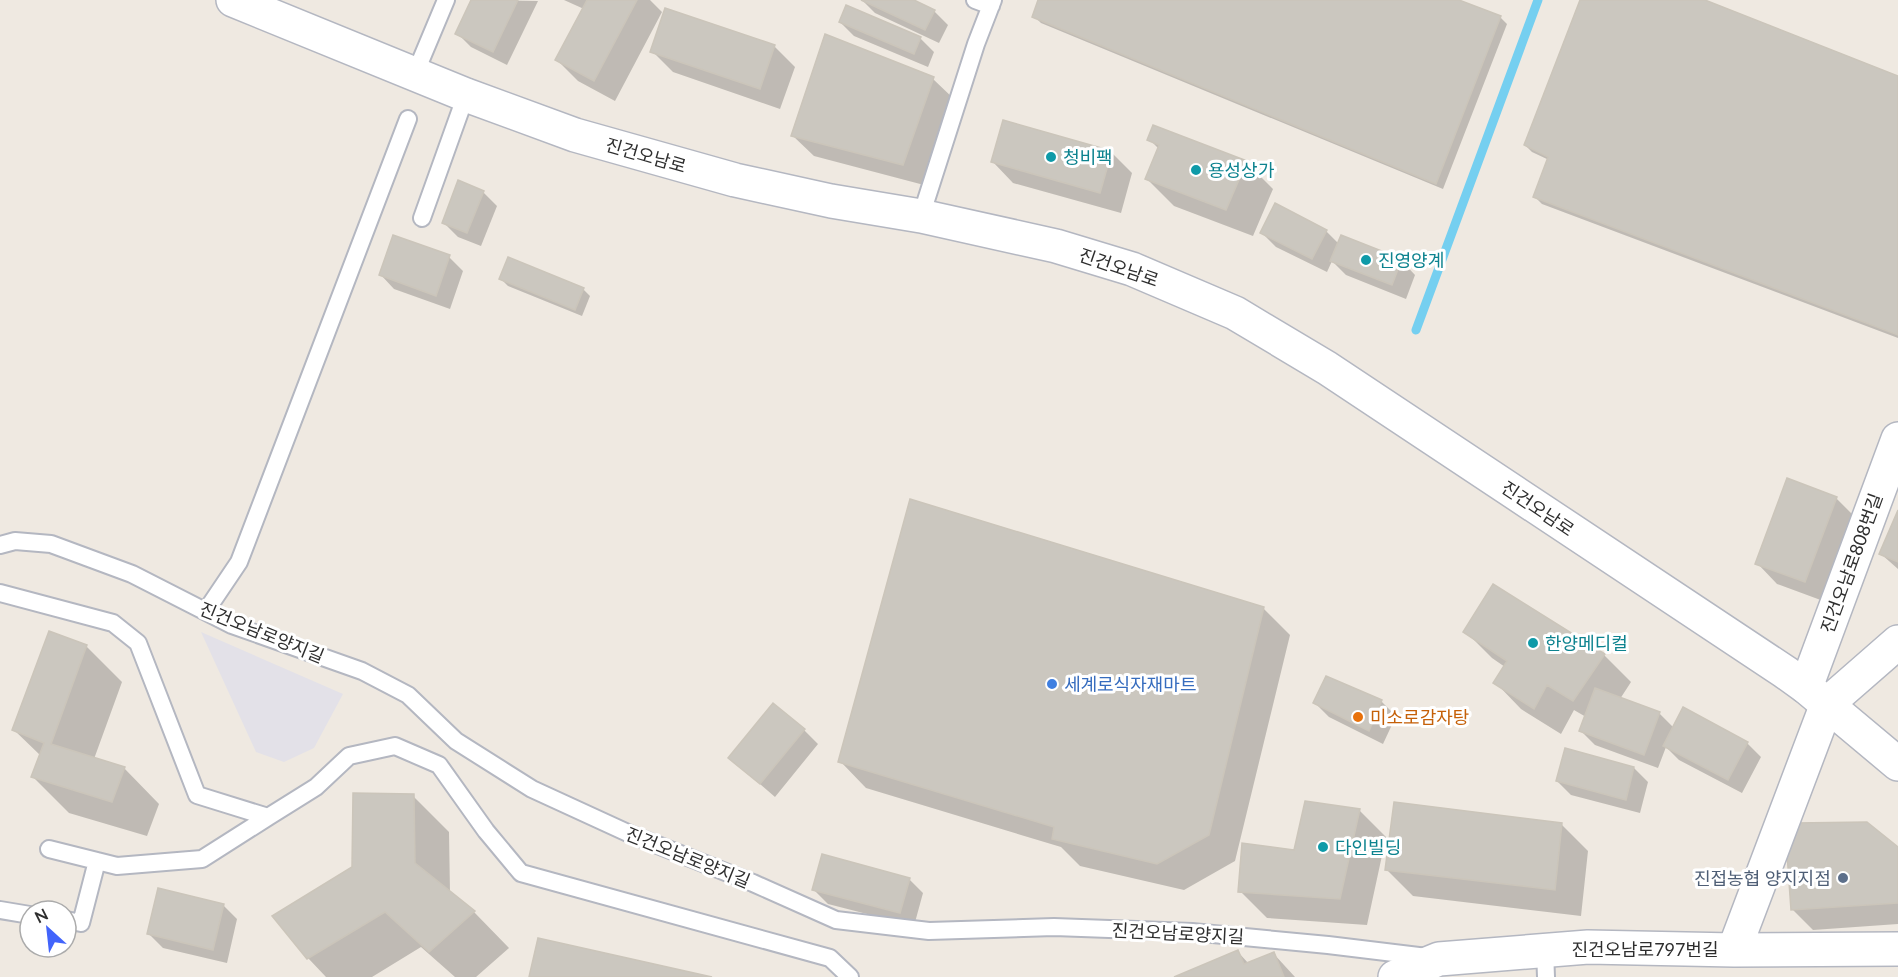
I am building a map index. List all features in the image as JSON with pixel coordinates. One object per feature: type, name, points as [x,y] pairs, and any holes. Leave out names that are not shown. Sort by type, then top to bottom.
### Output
[{"type":"main road","name":"진건오남로","points":[[233,0],[466,95],[575,135],[735,180],[831,201],[921,216],[1056,246],[1132,269],[1235,313],[1327,368],[1816,696],[1898,764]]},
{"type":"main road","name":"진건오남로808번길","points":[[1734,950],[1898,439]]},
{"type":"main road","points":[[1816,696],[1898,642]]},
{"type":"main road","name":"진건오남로797번길","points":[[1395,977],[1440,959],[1545,964],[1588,946],[1734,950],[1898,949]]},
{"type":"lane","points":[[415,74],[446,0]]},
{"type":"lane","points":[[921,216],[976,44],[992,3],[975,0]]},
{"type":"lane","points":[[422,218],[466,95]]},
{"type":"lane","points":[[206,612],[239,562],[408,119]]},
{"type":"lane","name":"진건오남로양지길","points":[[0,545],[15,541],[51,544],[132,574],[232,625],[362,671],[408,695],[456,741],[532,789],[630,834],[753,883],[836,920],[929,932],[1054,927],[1192,932],[1440,959]]},
{"type":"lane","points":[[0,593],[113,623],[138,644],[197,795],[268,817]]},
{"type":"lane","points":[[49,849],[117,866],[202,859],[316,787],[349,756],[395,746],[439,765],[486,831],[521,873],[831,958],[850,977]]},
{"type":"lane","points":[[78,922],[81,923],[98,861]]},
{"type":"lane","points":[[0,910],[18,913]]},
{"type":"shaded area","points":[[201,632],[343,694],[314,748],[284,762],[256,752]]},
{"type":"building","points":[[471,0],[518,0],[493,52],[455,34]]},
{"type":"building","points":[[587,0],[637,0],[594,81],[555,60]]},
{"type":"building","points":[[861,0],[914,0],[935,10],[925,30]]},
{"type":"building","points":[[1038,0],[1459,0],[1501,16],[1436,184],[1032,17]]},
{"type":"building","points":[[1580,0],[1705,0],[1898,76],[1898,335],[1533,197],[1548,157],[1524,145]]},
{"type":"building","points":[[846,5],[921,37],[914,54],[839,22]]},
{"type":"building","points":[[665,8],[775,45],[760,89],[650,52]]},
{"type":"building","points":[[825,34],[934,77],[903,165],[791,136]]},
{"type":"building","name":"청비팩","points":[[1003,120],[1112,151],[1100,193],[991,162]]},
{"type":"building","name":"용성상가","points":[[1153,125],[1247,161],[1226,210],[1145,179],[1159,145],[1147,140]]},
{"type":"building","points":[[458,180],[484,191],[467,233],[442,223]]},
{"type":"building","points":[[1275,203],[1327,230],[1312,259],[1260,233]]},
{"type":"building","points":[[393,235],[450,255],[436,296],[379,275]]},
{"type":"building","name":"진영양계","points":[[1341,235],[1402,259],[1392,285],[1330,261]]},
{"type":"building","points":[[508,257],[584,288],[575,310],[499,279]]},
{"type":"building","points":[[1787,478],[1837,497],[1805,582],[1755,564]]},
{"type":"building","name":"세계로식자재마트","points":[[910,499],[1264,607],[1209,835],[1157,864],[1052,839],[1054,827],[838,762]]},
{"type":"building","points":[[1898,510],[1898,562],[1879,554]]},
{"type":"building","name":"한양메디컬","points":[[1493,584],[1605,654],[1573,701],[1547,685],[1534,709],[1493,683],[1507,661],[1463,632]]},
{"type":"building","points":[[49,631],[87,645],[51,744],[125,767],[112,802],[31,777],[44,743],[12,730]]},
{"type":"building","name":"미소로감자탕","points":[[1326,676],[1382,700],[1369,731],[1313,703]]},
{"type":"building","points":[[1595,688],[1660,712],[1644,755],[1579,731]]},
{"type":"building","points":[[773,703],[805,729],[760,784],[728,758]]},
{"type":"building","points":[[1683,707],[1748,742],[1728,780],[1663,746]]},
{"type":"building","points":[[1565,748],[1634,767],[1626,800],[1556,781]]},
{"type":"building","points":[[353,793],[414,794],[415,863],[475,911],[429,952],[385,912],[307,959],[272,916],[352,867]]},
{"type":"building","name":"다인빌딩","points":[[1305,801],[1360,809],[1340,899],[1238,892],[1242,843],[1294,850]]},
{"type":"building","points":[[1394,802],[1562,823],[1555,890],[1385,870]]},
{"type":"building","name":"진접농협 양지지점","points":[[1867,822],[1898,847],[1898,903],[1791,910],[1787,853],[1795,823]]},
{"type":"building","points":[[822,854],[910,878],[900,913],[812,890]]},
{"type":"building","points":[[158,888],[224,904],[213,950],[147,934]]},
{"type":"building","points":[[538,938],[712,977],[529,977]]},
{"type":"building","points":[[1238,950],[1244,964],[1274,952],[1284,977],[1174,977]]},
{"type":"waterway","points":[[1416,330],[1538,0]]},
{"type":"place","name":"청비팩","points":[[1051,157]]},
{"type":"place","name":"용성상가","points":[[1196,170]]},
{"type":"place","name":"진영양계","points":[[1366,260]]},
{"type":"place","name":"한양메디컬","points":[[1533,643]]},
{"type":"place","name":"세계로식자재마트","points":[[1052,684]]},
{"type":"place","name":"미소로감자탕","points":[[1358,717]]},
{"type":"place","name":"다인빌딩","points":[[1323,847]]},
{"type":"place","name":"진접농협 양지지점","points":[[1843,878]]}]
